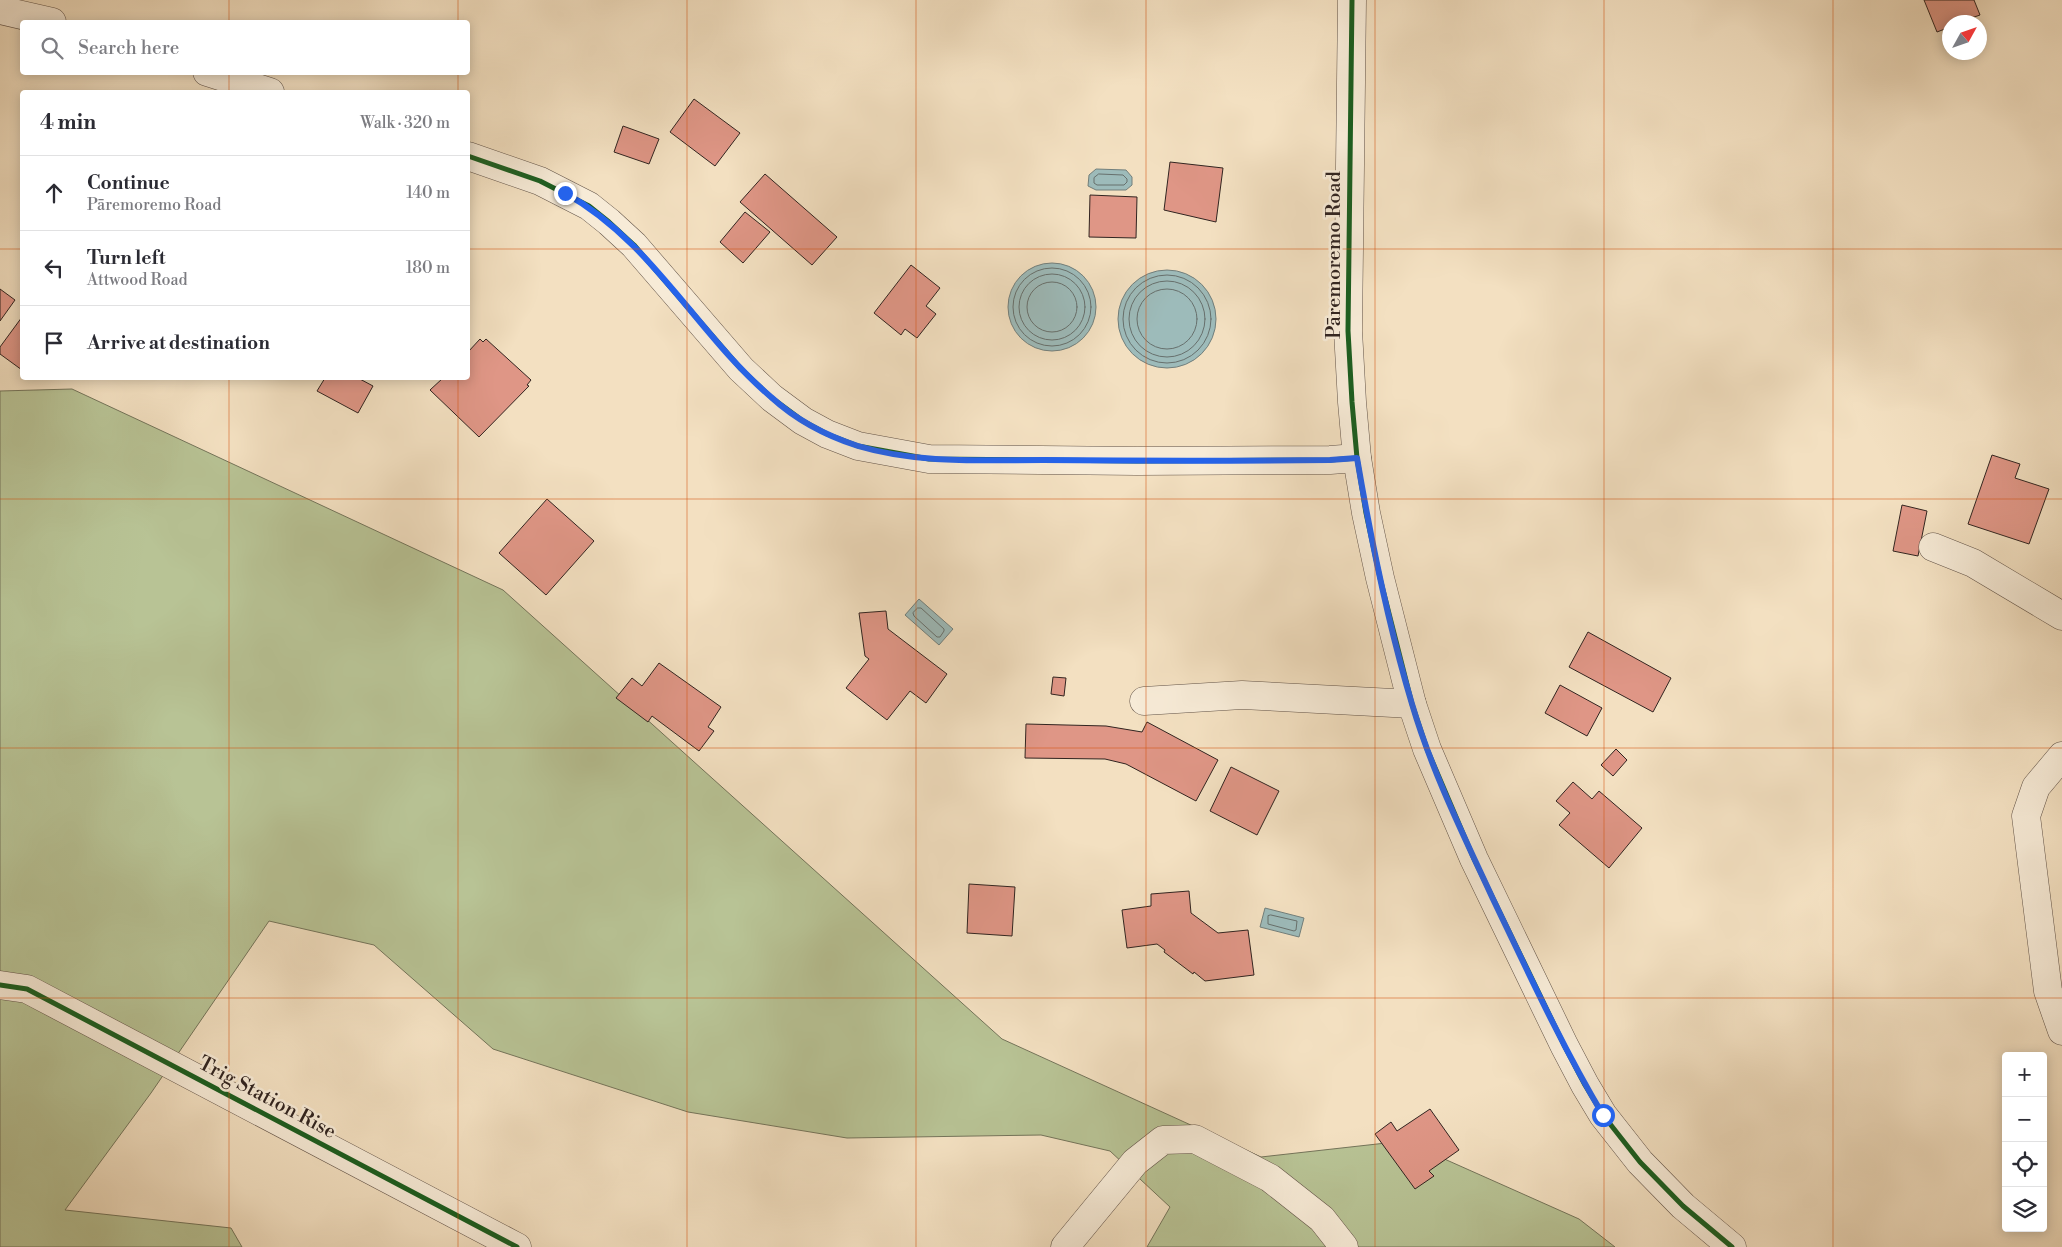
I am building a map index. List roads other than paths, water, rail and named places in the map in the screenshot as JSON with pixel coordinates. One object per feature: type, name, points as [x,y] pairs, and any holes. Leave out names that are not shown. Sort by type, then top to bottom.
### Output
[{"type":"street","name":"Pāremoremo Road","points":[[1352,0],[1348,331],[1357,458],[1380,578],[1412,704],[1427,749],[1474,859],[1560,1037],[1603,1115],[1640,1162],[1683,1206],[1732,1247]]},
{"type":"street","points":[[0,10],[43,20]]},
{"type":"street","points":[[217,75],[264,90]]},
{"type":"street","points":[[470,157],[540,181],[589,206],[610,222],[634,245],[742,369],[772,398],[803,421],[827,434],[858,446],[929,459],[1147,461],[1330,460],[1357,458]]},
{"type":"street","points":[[1933,547],[1973,563],[2062,616]]},
{"type":"street","points":[[1144,701],[1242,695],[1412,704]]},
{"type":"street","points":[[2062,756],[2036,788],[2026,816],[2048,991],[2062,1030]]},
{"type":"street","name":"Trig Station Rise","points":[[0,985],[27,989],[517,1247]]},
{"type":"street","points":[[1065,1247],[1135,1162],[1163,1140],[1195,1139],[1270,1178],[1322,1219],[1344,1247]]},
{"type":"water","points":[[1096,169],[1126,170],[1132,177],[1132,185],[1126,190],[1096,190],[1088,186],[1089,175]]},
{"type":"water","points":[[1052,263],[1069,266],[1083,276],[1093,290],[1096,307],[1093,324],[1083,338],[1069,348],[1052,351],[1035,348],[1021,338],[1011,324],[1008,307],[1011,290],[1021,276],[1035,266]]},
{"type":"water","points":[[1167,270],[1186,273],[1202,284],[1213,300],[1216,319],[1213,338],[1202,354],[1186,365],[1167,368],[1148,365],[1132,354],[1121,338],[1118,319],[1121,300],[1132,284],[1148,273]]},
{"type":"water","points":[[919,599],[953,629],[939,645],[905,615]]},
{"type":"water","points":[[1265,908],[1304,918],[1299,937],[1260,927]]}]
